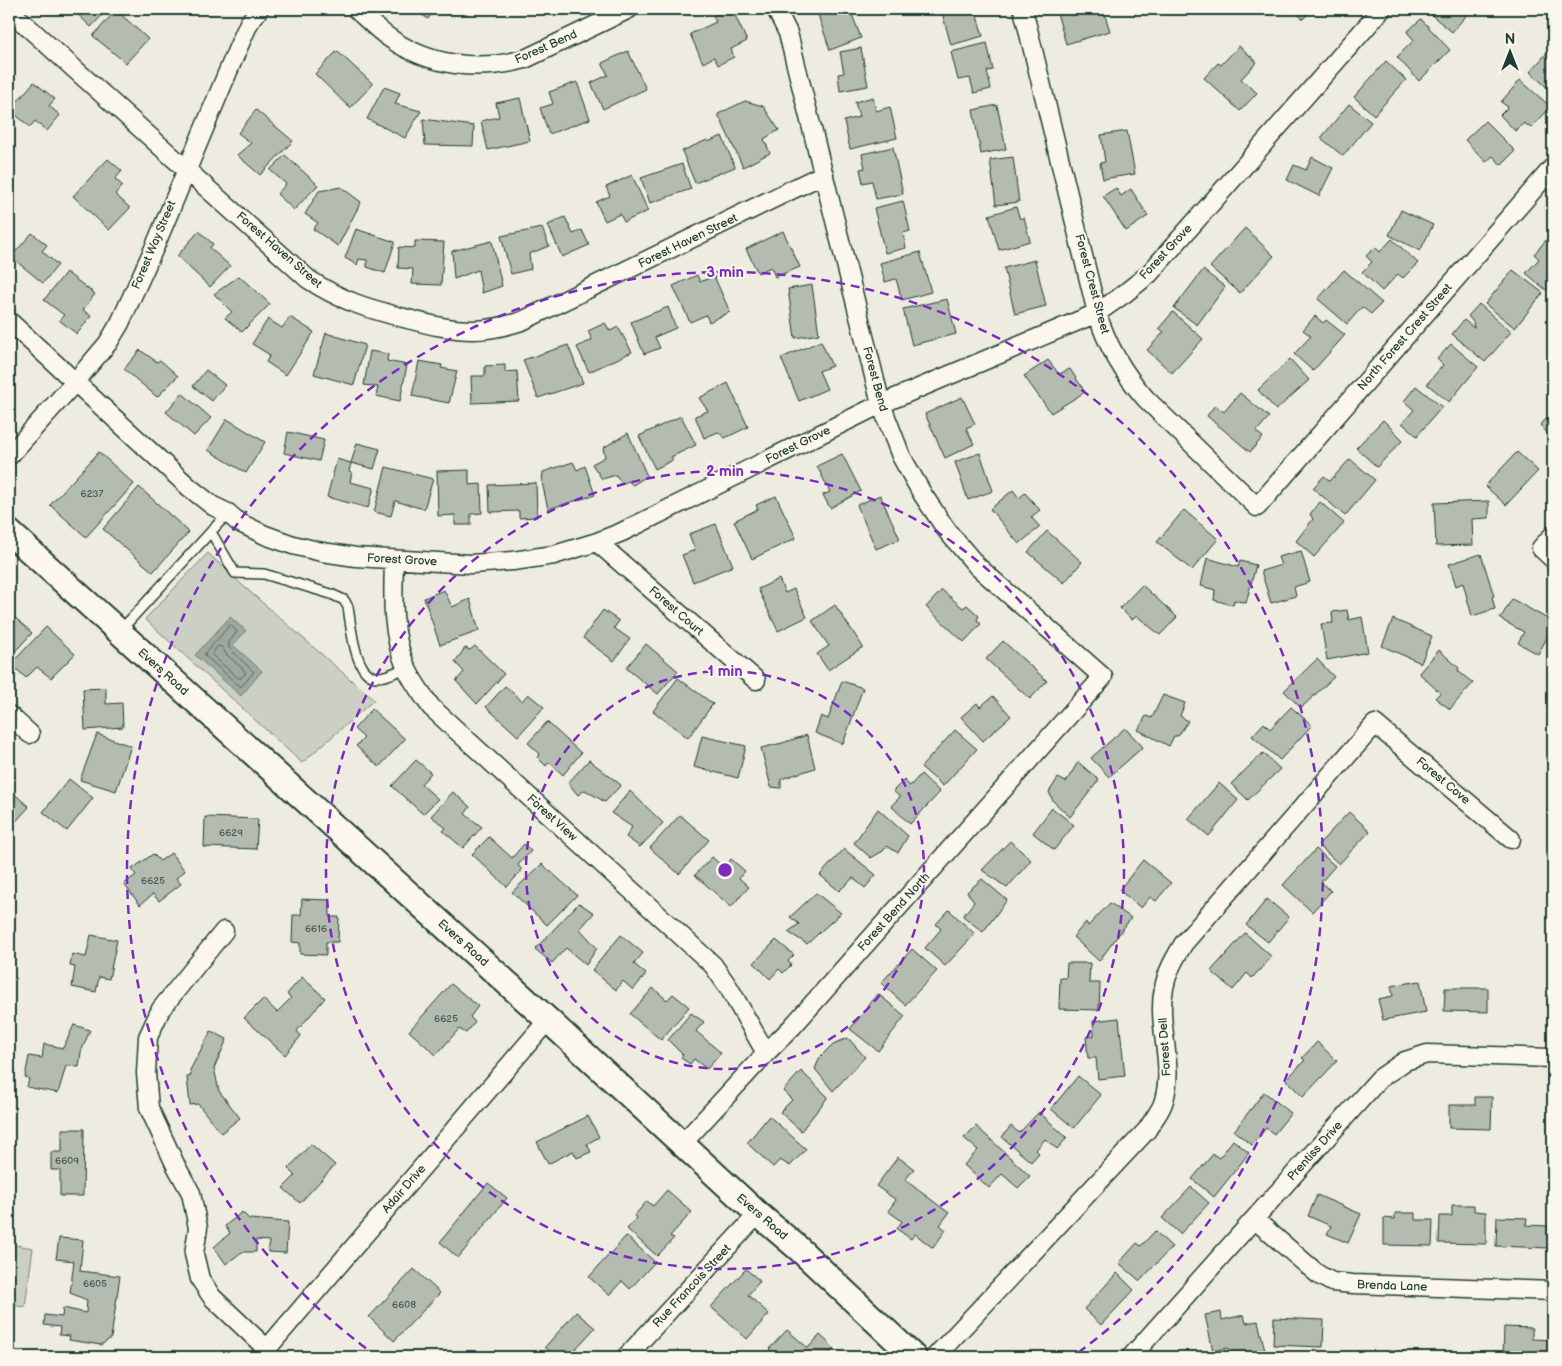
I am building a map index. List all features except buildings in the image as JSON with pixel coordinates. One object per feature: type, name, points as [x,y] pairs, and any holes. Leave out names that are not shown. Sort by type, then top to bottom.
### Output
[{"type":"main road","name":"Evers Road","points":[[9,532],[548,1020],[758,1214],[798,1248],[914,1357]]},
{"type":"street","name":"Forest Way Street","points":[[9,456],[108,343],[120,323],[155,246],[237,50],[250,22],[259,9]]},
{"type":"street","name":"Forest Bend","points":[[356,9],[388,37],[416,53],[446,63],[478,66],[510,63],[525,59],[629,9]]},
{"type":"street","name":"Forest Bend","points":[[776,9],[788,33],[880,404],[901,456],[923,495],[948,532],[977,566],[1103,677]]},
{"type":"street","name":"Forest Crest Street","points":[[1022,9],[1097,313],[1109,346],[1132,383],[1146,399],[1257,507]]},
{"type":"street","name":"Forest Grove","points":[[9,321],[190,488],[213,506],[228,513],[238,522],[265,535],[293,545],[322,552],[394,560],[471,564],[554,555],[622,532],[880,404],[1097,313],[1149,274],[1382,9]]},
{"type":"street","name":"Forest Haven Street","points":[[9,10],[308,279],[327,292],[360,306],[422,323],[458,330],[474,330],[506,326],[537,315],[824,174]]},
{"type":"street","name":"North Forest Crest Street","points":[[1257,507],[1553,167]]},
{"type":"street","points":[[1547,553],[1553,535]]},
{"type":"street","name":"Forest Court","points":[[597,542],[756,680]]},
{"type":"street","name":"Forest View","points":[[394,560],[393,596],[395,630],[406,668],[431,707],[713,965],[730,988],[766,1053]]},
{"type":"street","name":"Forest Bend North","points":[[682,1144],[799,1020],[1103,677]]},
{"type":"street","points":[[9,715],[30,734]]},
{"type":"street","name":"Forest Cove","points":[[1375,724],[1511,839]]},
{"type":"street","name":"Forest Dell","points":[[935,1357],[1147,1130],[1164,1102],[1169,1075],[1162,1007],[1163,990],[1170,968],[1184,943],[1375,724]]},
{"type":"street","points":[[224,931],[162,1009],[148,1037],[146,1072],[149,1108],[191,1193],[198,1228],[194,1254],[200,1279],[212,1297],[264,1353]]},
{"type":"street","name":"Adair Drive","points":[[264,1353],[548,1020]]},
{"type":"street","name":"Prentiss Drive","points":[[1131,1357],[1379,1079],[1405,1061],[1428,1054],[1553,1058]]},
{"type":"street","name":"Rue Francois Street","points":[[626,1357],[758,1214]]},
{"type":"street","name":"Brenda Lane","points":[[1254,1219],[1319,1275],[1332,1282],[1553,1291]]},
{"type":"lane","points":[[119,632],[228,513]]},
{"type":"lane","points":[[211,532],[236,572],[264,574],[331,594],[344,600],[348,607],[357,657],[365,671],[374,678],[383,677],[406,668]]},
{"type":"shaded area","points":[[208,553],[374,700],[302,763],[145,619]]},
{"type":"shaded area","points":[[9,1244],[33,1248],[25,1307],[9,1305]]},
{"type":"water","points":[[230,617],[246,631],[233,645],[262,671],[241,696],[195,655]]}]
